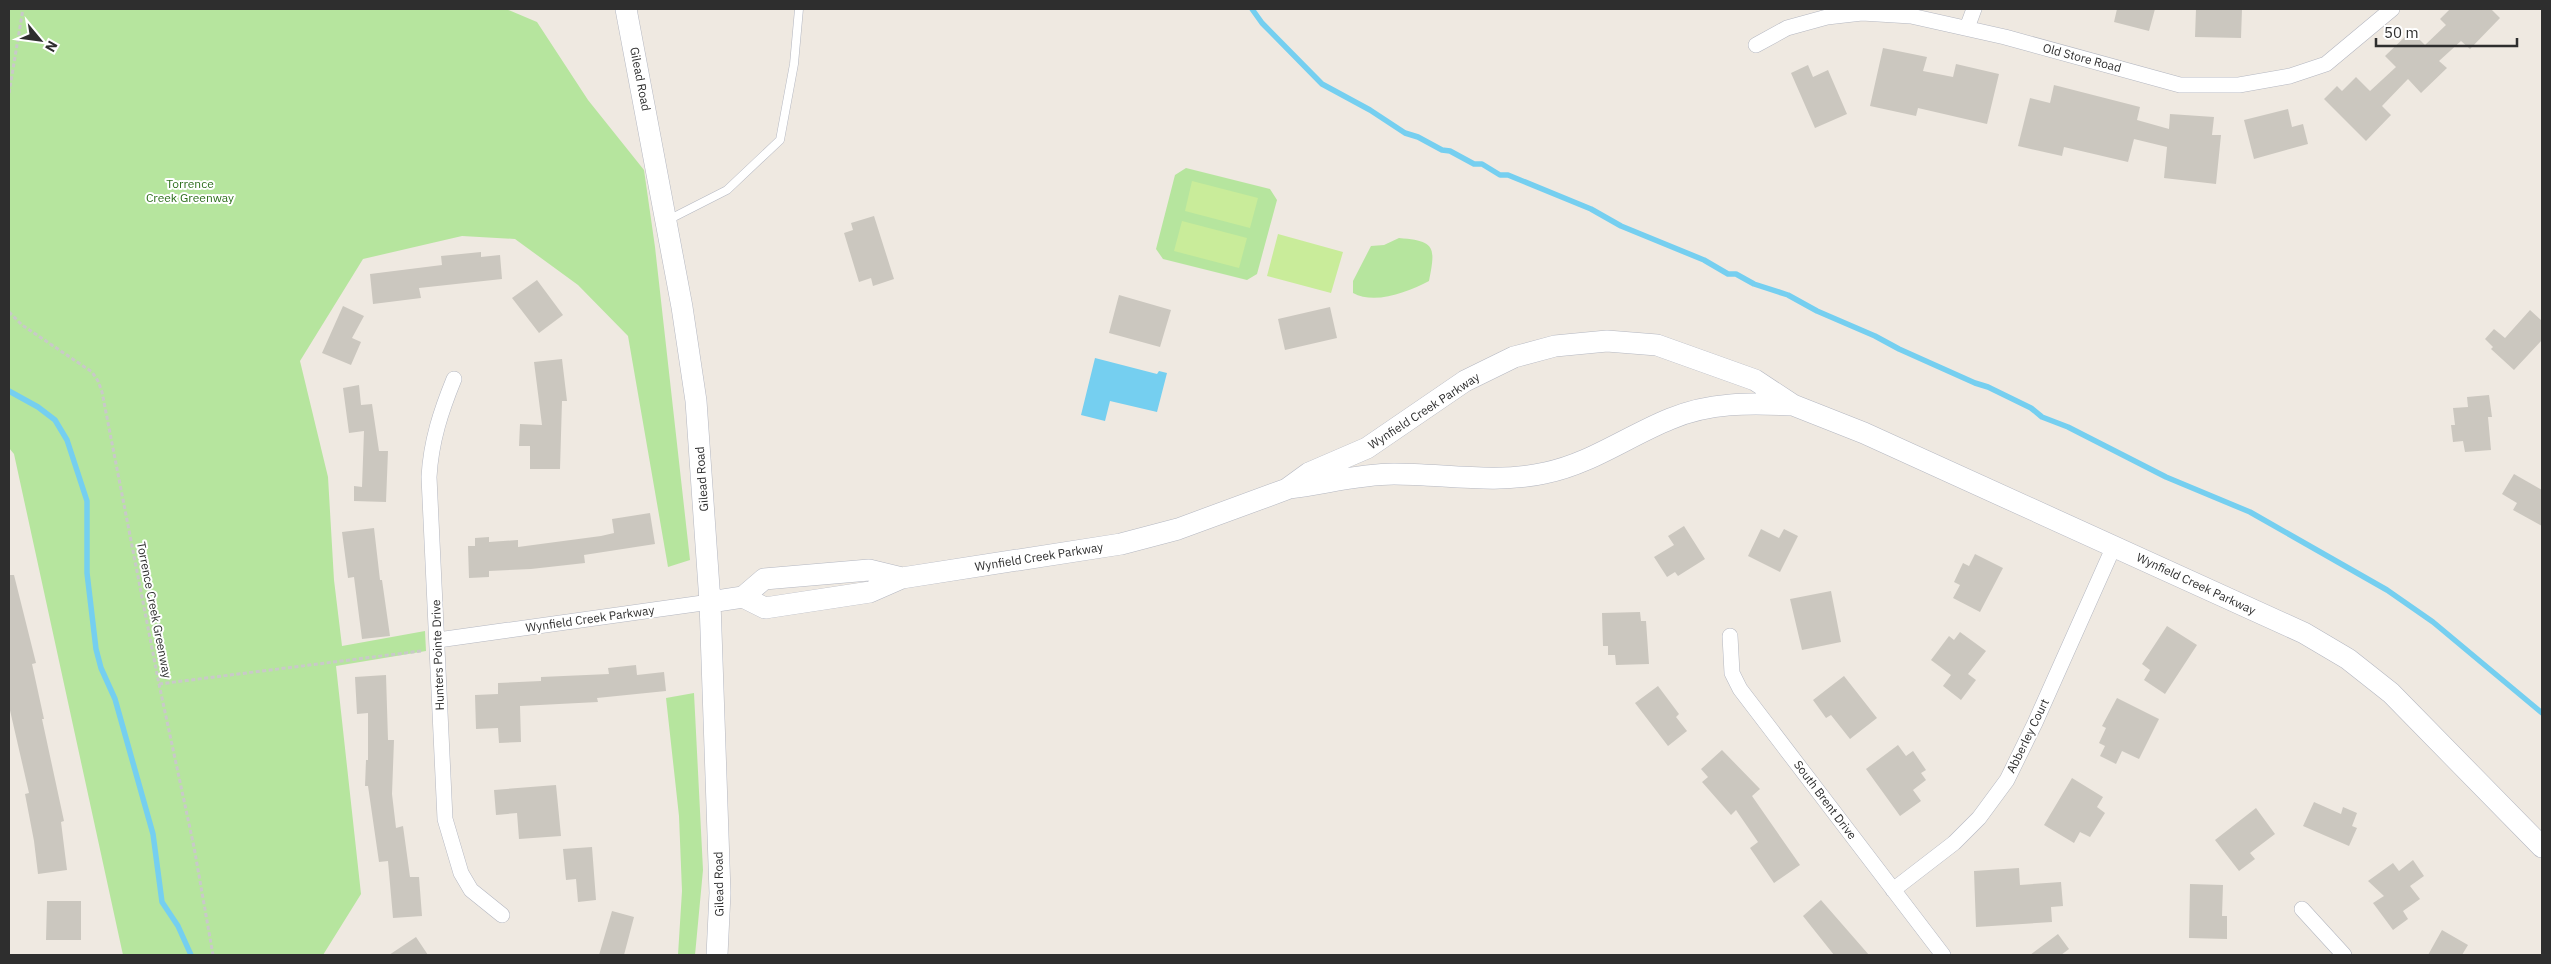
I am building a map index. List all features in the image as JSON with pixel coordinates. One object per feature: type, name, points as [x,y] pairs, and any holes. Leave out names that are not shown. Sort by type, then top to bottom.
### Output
[{"type":"street","name":"Gilead Road","points":[[626,9],[682,307],[696,401],[710,602],[720,893],[717,955]]},
{"type":"street","points":[[1967,28],[1974,9]]},
{"type":"street","name":"Old Store Road","points":[[1756,45],[1787,28],[1827,17],[1862,13],[1911,16],[1967,28],[2180,85],[2239,85],[2290,76],[2326,64],[2392,9]]},
{"type":"street","name":"Wynfield Creek Parkway","points":[[743,597],[765,608],[870,592],[902,578],[1148,538],[1238,509],[1287,489],[1309,473],[1367,448],[1465,381],[1514,357],[1555,346],[1606,341],[1657,344],[1755,380],[1793,404],[1864,433],[2304,633],[2348,659],[2406,707],[2542,847]]},
{"type":"street","name":"Hunters Pointe Drive","points":[[454,379],[437,424],[430,455],[429,477],[433,645],[443,794],[448,829],[461,874],[471,890],[502,915]]},
{"type":"street","name":"Wynfield Creek Parkway","points":[[1287,489],[1321,485],[1358,475],[1393,474],[1514,478],[1545,473],[1574,466],[1670,419],[1706,407],[1742,403],[1793,404]]},
{"type":"street","name":"Abberley Court","points":[[1893,890],[1954,843],[1979,818],[2007,780],[2035,723],[2114,546]]},
{"type":"street","name":"Wynfield Creek Parkway","points":[[433,645],[743,597],[764,580],[868,570],[902,578]]},
{"type":"street","name":"South Brent Drive","points":[[1730,636],[1731,666],[1740,689],[1943,955]]},
{"type":"street","points":[[2302,908],[2344,955]]},
{"type":"lane","points":[[666,221],[726,190],[780,140],[794,64],[799,9]]},
{"type":"path","points":[[9,93],[23,9]]},
{"type":"path","name":"Torrence Creek Greenway","points":[[9,312],[22,325],[92,372],[98,381],[112,437],[159,684],[194,847],[213,955]]},
{"type":"path","points":[[159,684],[433,645]]},
{"type":"green space","name":"Torrence Creek Greenway","points":[[9,9],[506,9],[537,22],[588,100],[644,170],[655,247],[690,560],[668,567],[628,336],[578,285],[515,239],[462,236],[363,259],[300,361],[328,477],[334,580],[342,646],[425,631],[426,651],[336,666],[361,894],[323,955],[123,955],[14,454],[9,448]]},
{"type":"green space","points":[[1186,168],[1270,189],[1277,200],[1257,274],[1247,280],[1163,259],[1156,249],[1175,175]]},
{"type":"green space","points":[[1192,181],[1258,198],[1250,228],[1185,211]]},
{"type":"green space","points":[[1182,221],[1247,238],[1239,268],[1174,251]]},
{"type":"green space","points":[[1278,234],[1343,252],[1331,293],[1267,276]]},
{"type":"green space","points":[[1399,238],[1420,241],[1430,248],[1432,260],[1429,281],[1391,296],[1371,298],[1353,293],[1353,281],[1371,246],[1384,245]]},
{"type":"green space","points":[[694,693],[703,870],[695,955],[678,955],[682,891],[679,816],[666,698]]},
{"type":"water","points":[[1095,358],[1157,374],[1159,371],[1167,373],[1157,412],[1110,401],[1105,421],[1081,415]]},
{"type":"building","points":[[2117,9],[2155,9],[2149,31],[2114,22]]},
{"type":"building","points":[[2196,9],[2242,9],[2241,38],[2195,37]]},
{"type":"building","points":[[2450,9],[2491,9],[2500,18],[2470,49],[2461,41],[2439,61],[2447,68],[2421,93],[2408,79],[2382,106],[2391,115],[2366,141],[2324,99],[2337,86],[2342,91],[2356,77],[2370,91],[2396,67],[2385,56],[2411,31],[2425,45],[2446,25],[2440,19]]},
{"type":"building","points":[[1883,48],[1927,57],[1923,71],[1953,77],[1956,64],[1999,74],[1987,124],[1918,108],[1916,116],[1870,106]]},
{"type":"building","points":[[1808,65],[1813,77],[1828,70],[1847,114],[1815,128],[1791,73]]},
{"type":"building","points":[[2054,85],[2140,107],[2137,120],[2169,129],[2170,114],[2214,117],[2212,135],[2221,135],[2216,184],[2164,178],[2167,147],[2134,139],[2128,162],[2064,147],[2062,156],[2018,146],[2030,98],[2050,103]]},
{"type":"building","points":[[2288,109],[2292,127],[2303,124],[2308,144],[2254,159],[2244,120]]},
{"type":"building","points":[[874,216],[894,279],[873,286],[871,278],[859,282],[844,233],[853,230],[851,223]]},
{"type":"building","points":[[481,252],[481,257],[500,255],[502,279],[419,288],[421,298],[373,304],[370,274],[442,265],[441,256]]},
{"type":"building","points":[[537,280],[563,315],[539,333],[512,298]]},
{"type":"building","points":[[1119,295],[1171,310],[1160,347],[1109,333]]},
{"type":"building","points":[[343,306],[364,316],[352,338],[361,342],[351,365],[322,353]]},
{"type":"building","points":[[1330,307],[1337,338],[1285,350],[1278,319]]},
{"type":"building","points":[[2530,310],[2542,321],[2542,340],[2514,370],[2491,349],[2493,347],[2485,339],[2494,329],[2505,338]]},
{"type":"building","points":[[562,359],[567,401],[562,401],[560,469],[530,469],[530,446],[519,446],[520,424],[542,425],[534,362]]},
{"type":"building","points":[[359,385],[361,405],[372,404],[379,451],[388,451],[386,502],[354,501],[354,486],[362,487],[364,431],[349,433],[343,388]]},
{"type":"building","points":[[2489,395],[2492,417],[2488,417],[2491,450],[2465,452],[2463,441],[2453,442],[2451,425],[2455,425],[2453,408],[2468,407],[2467,397]]},
{"type":"building","points":[[2514,474],[2542,490],[2542,526],[2513,510],[2517,503],[2502,494]]},
{"type":"building","points":[[650,513],[655,544],[584,555],[585,563],[489,571],[489,577],[469,578],[468,546],[475,546],[475,538],[489,537],[489,542],[518,540],[518,547],[601,536],[614,533],[612,519]]},
{"type":"building","points":[[1684,526],[1705,559],[1678,576],[1675,572],[1667,577],[1654,557],[1674,545],[1668,536]]},
{"type":"building","points":[[374,528],[380,580],[382,580],[390,636],[362,639],[354,577],[348,578],[342,532]]},
{"type":"building","points":[[1761,529],[1779,538],[1784,529],[1798,536],[1780,572],[1748,556]]},
{"type":"building","points":[[1975,554],[2003,568],[1980,612],[1953,598],[1960,585],[1954,582],[1963,563],[1969,566]]},
{"type":"building","points":[[9,575],[14,575],[36,663],[32,664],[64,821],[61,822],[67,870],[38,874],[25,794],[29,793],[9,706]]},
{"type":"building","points":[[1831,591],[1841,642],[1802,650],[1790,599]]},
{"type":"building","points":[[1640,612],[1641,621],[1646,621],[1649,664],[1616,665],[1615,655],[1608,655],[1608,646],[1603,646],[1602,613]]},
{"type":"building","points":[[2167,626],[2197,645],[2165,694],[2144,680],[2150,670],[2142,664]]},
{"type":"building","points":[[1960,632],[1986,651],[1968,674],[1976,680],[1961,700],[1943,686],[1951,675],[1931,660],[1949,636],[1954,640]]},
{"type":"building","points":[[636,665],[637,675],[664,672],[666,691],[597,698],[598,702],[520,706],[521,742],[499,743],[498,728],[476,729],[475,695],[498,694],[498,683],[541,681],[541,677],[609,674],[608,668]]},
{"type":"building","points":[[386,675],[388,740],[394,740],[392,794],[396,828],[403,826],[410,877],[419,877],[422,916],[393,918],[388,861],[379,862],[368,786],[365,786],[366,760],[368,760],[368,713],[357,714],[355,677]]},
{"type":"building","points":[[1844,676],[1877,718],[1850,739],[1831,715],[1826,718],[1813,700]]},
{"type":"building","points":[[1658,686],[1679,714],[1676,717],[1687,731],[1668,746],[1635,703]]},
{"type":"building","points":[[2117,698],[2159,719],[2139,759],[2122,751],[2116,764],[2100,756],[2105,746],[2099,743],[2106,728],[2102,726]]},
{"type":"building","points":[[1898,745],[1906,756],[1913,751],[1926,770],[1921,773],[1926,780],[1913,790],[1921,801],[1900,816],[1866,769]]},
{"type":"building","points":[[1722,750],[1760,789],[1752,796],[1800,865],[1774,883],[1750,848],[1758,842],[1736,810],[1731,815],[1702,782],[1708,777],[1701,769]]},
{"type":"building","points":[[2072,778],[2103,797],[2097,807],[2105,813],[2090,837],[2080,832],[2074,843],[2044,825]]},
{"type":"building","points":[[556,785],[561,836],[519,839],[517,813],[496,815],[494,790]]},
{"type":"building","points":[[2314,802],[2341,814],[2343,807],[2357,813],[2352,826],[2357,828],[2349,846],[2303,826]]},
{"type":"building","points":[[2256,808],[2275,834],[2250,853],[2255,859],[2239,871],[2215,840]]},
{"type":"building","points":[[592,847],[596,900],[578,902],[576,879],[566,880],[563,849]]},
{"type":"building","points":[[2413,860],[2424,876],[2410,886],[2420,899],[2403,911],[2408,919],[2393,930],[2373,903],[2384,896],[2368,881],[2393,863],[2399,871]]},
{"type":"building","points":[[2019,868],[2020,885],[2061,882],[2063,906],[2051,907],[2052,922],[1976,927],[1974,871]]},
{"type":"building","points":[[2190,884],[2223,885],[2222,916],[2227,916],[2227,939],[2189,938]]},
{"type":"building","points":[[1821,900],[1869,955],[1834,955],[1803,916]]},
{"type":"building","points":[[47,901],[81,901],[81,940],[46,940]]},
{"type":"building","points":[[612,911],[634,917],[624,955],[599,955]]},
{"type":"building","points":[[2442,930],[2468,945],[2462,955],[2428,955]]},
{"type":"building","points":[[2058,934],[2069,949],[2061,955],[2030,955]]},
{"type":"building","points":[[416,937],[428,955],[389,955]]},
{"type":"waterway","points":[[1252,9],[1262,23],[1322,84],[1370,110],[1405,133],[1418,137],[1442,150],[1450,151],[1474,164],[1482,164],[1500,175],[1508,175],[1591,209],[1621,226],[1704,260],[1728,274],[1736,274],[1754,284],[1788,295],[1817,311],[1875,336],[1899,349],[1988,387],[2031,408],[2042,417],[2068,427],[2166,477],[2250,512],[2387,590],[2433,622],[2542,713]]},
{"type":"waterway","points":[[9,391],[38,407],[55,420],[67,440],[87,501],[87,573],[96,649],[101,668],[115,699],[153,834],[162,902],[178,926],[191,955]]}]
